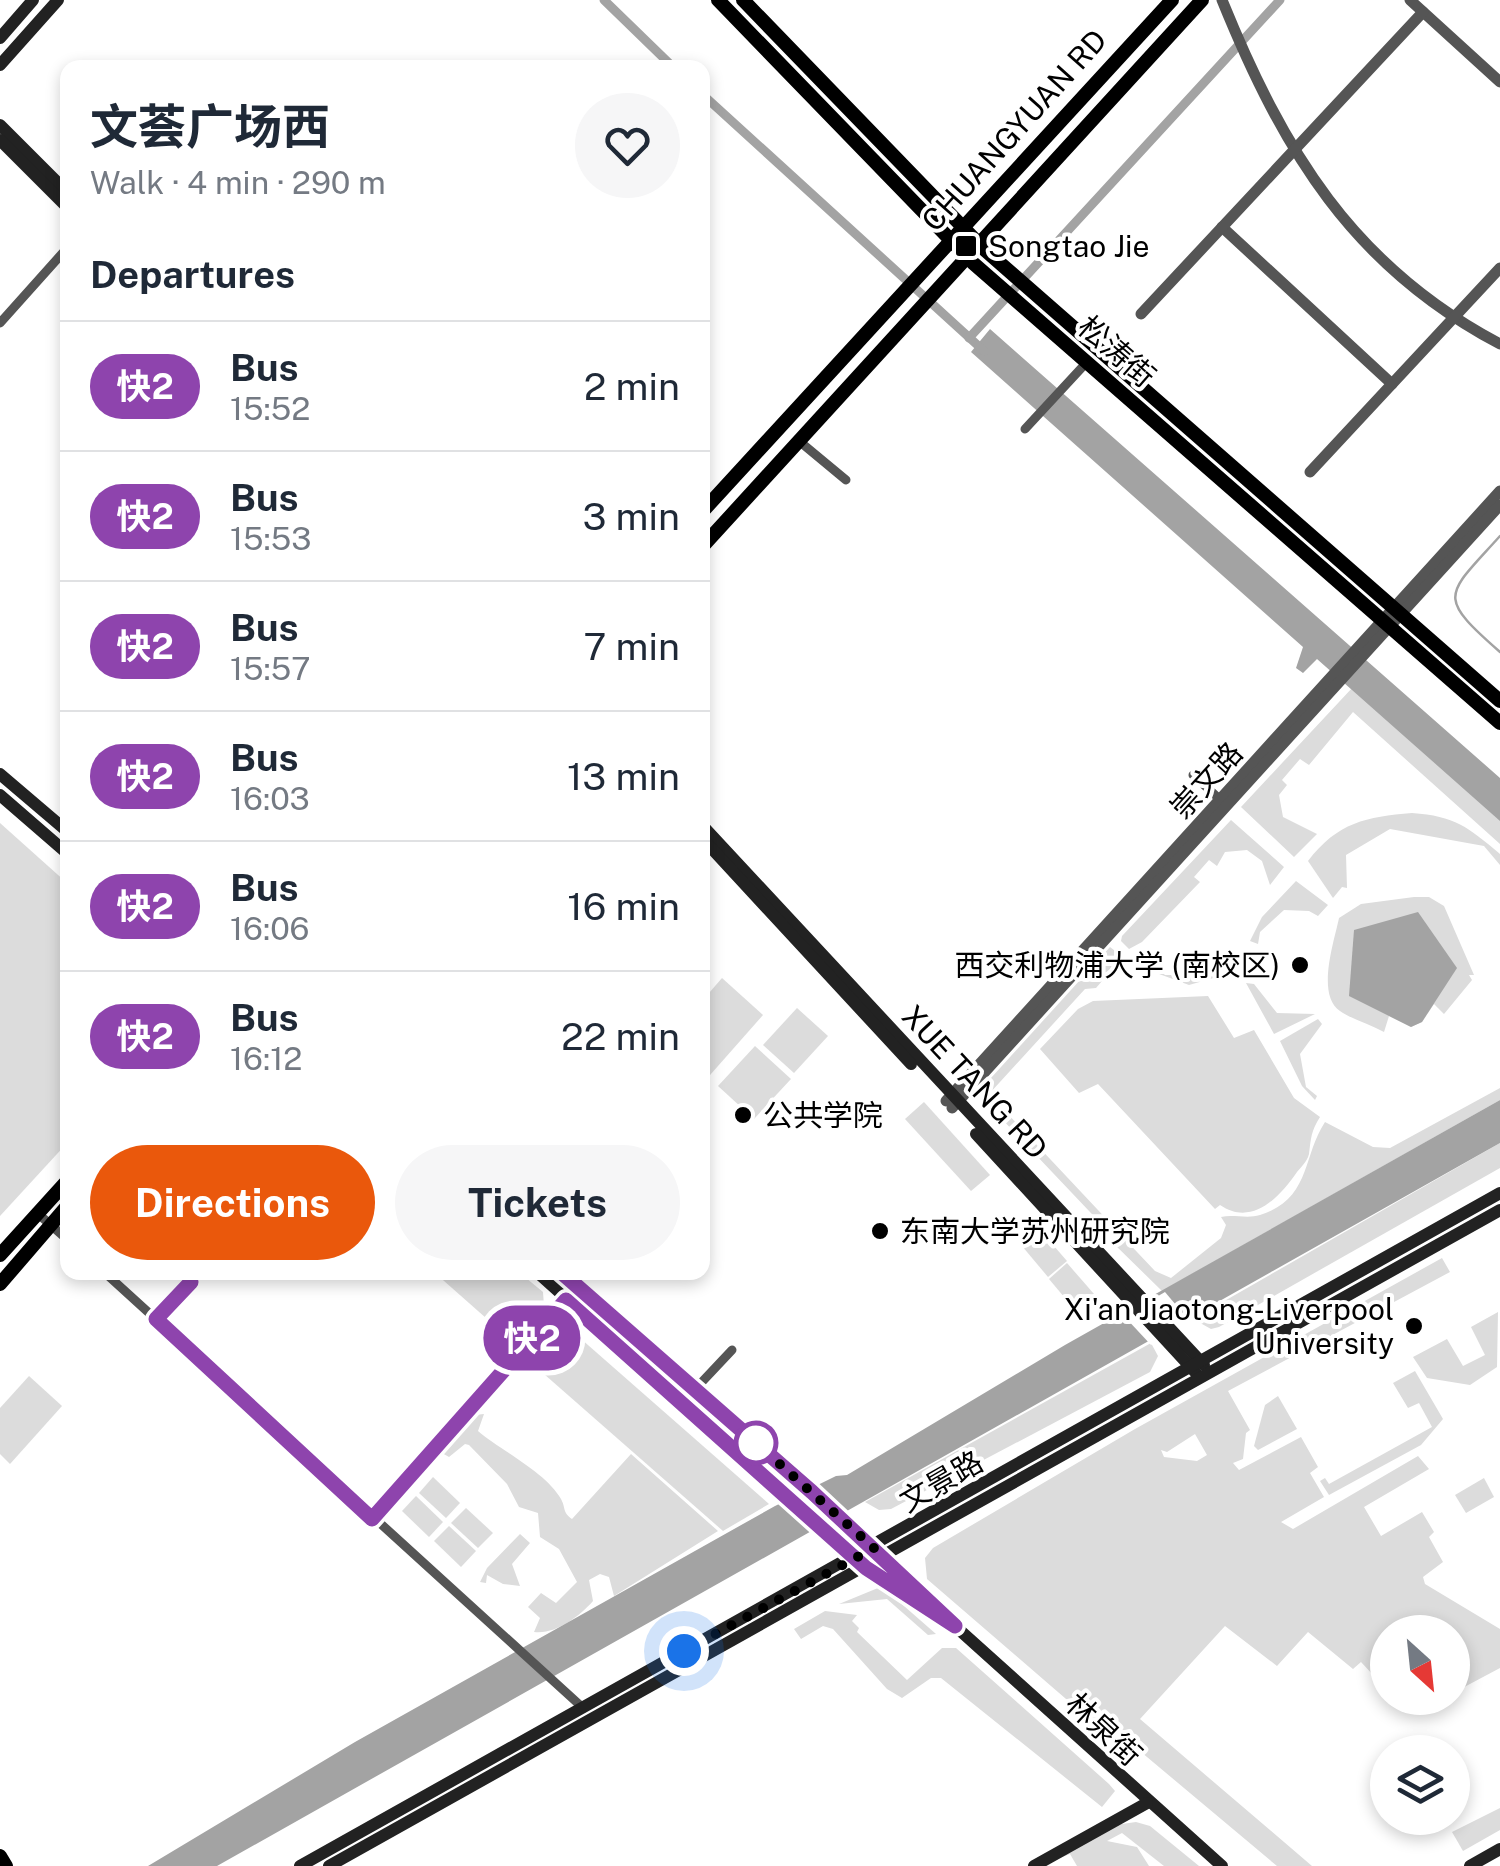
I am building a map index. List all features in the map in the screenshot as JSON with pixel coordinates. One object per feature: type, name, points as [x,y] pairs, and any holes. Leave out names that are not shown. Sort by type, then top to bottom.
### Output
[{"type":"main road","points":[[0,38],[33,0]]},
{"type":"main road","points":[[0,65],[58,0]]},
{"type":"main road","name":"松涛街","points":[[718,0],[967,256],[1500,723]]},
{"type":"main road","name":"松涛街","points":[[743,0],[979,243],[1500,702]]},
{"type":"main road","name":"CHUANGYUAN RD","points":[[710,503],[1172,0]]},
{"type":"main road","name":"CHUANGYUAN RD","points":[[710,538],[1202,0]]},
{"type":"main road","points":[[0,124],[60,186]]},
{"type":"main road","points":[[0,140],[60,200]]},
{"type":"main road","points":[[0,774],[60,825]]},
{"type":"main road","points":[[0,795],[60,847]]},
{"type":"main road","name":"XUE TANG RD","points":[[710,834],[1206,1375]]},
{"type":"main road","name":"XUE TANG RD","points":[[710,846],[952,1101]]},
{"type":"main road","points":[[0,1256],[60,1188]]},
{"type":"main road","name":"文景路","points":[[879,1553],[1196,1364],[1500,1193]]},
{"type":"main road","name":"文景路","points":[[300,1866],[582,1707],[879,1553],[1500,1210]]},
{"type":"main road","points":[[0,1284],[60,1213]]},
{"type":"main road","name":"林泉街","points":[[545,1280],[860,1563]]},
{"type":"main road","name":"林泉街","points":[[570,1280],[879,1553]]},
{"type":"main road","name":"文景路","points":[[329,1866],[860,1563]]},
{"type":"main road","name":"林泉街","points":[[955,1626],[1147,1803],[1222,1866]]},
{"type":"main road","points":[[1034,1866],[1147,1803]]},
{"type":"main road","points":[[1470,1866],[1500,1849]]},
{"type":"main road","points":[[0,1856],[6,1866]]},
{"type":"street","points":[[1222,0],[1248,64],[1292,151],[1364,242],[1454,315],[1500,344]]},
{"type":"street","points":[[1410,0],[1500,82]]},
{"type":"street","points":[[1141,314],[1423,12]]},
{"type":"street","points":[[1222,227],[1392,384]]},
{"type":"street","points":[[0,323],[60,256]]},
{"type":"street","points":[[1310,472],[1500,268]]},
{"type":"street","points":[[1025,430],[1087,362]]},
{"type":"street","points":[[799,441],[846,480]]},
{"type":"street","name":"崇文路","points":[[1399,611],[1500,491]]},
{"type":"street","name":"崇文路","points":[[952,1101],[1220,800],[1500,504]]},
{"type":"street","points":[[1194,777],[1220,800]]},
{"type":"street","points":[[36,1212],[60,1233]]},
{"type":"street","points":[[113,1280],[372,1519],[558,1680],[582,1707]]},
{"type":"street","points":[[156,1319],[193,1280]]},
{"type":"street","points":[[372,1519],[578,1288]]},
{"type":"street","points":[[684,1401],[732,1350]]},
{"type":"street","name":"林泉街","points":[[879,1553],[955,1626]]},
{"type":"street","name":"林泉街","points":[[860,1563],[955,1626]]},
{"type":"shaded area","points":[[990,329],[1500,778],[1500,821],[1317,659],[1303,673],[1296,668],[1303,647],[971,352]]},
{"type":"shaded area","points":[[1353,687],[1500,818],[1500,844],[1353,712],[1309,765],[1300,759],[1282,780],[1287,785],[1279,795],[1283,817],[1317,834],[1294,857],[1241,807]]},
{"type":"shaded area","points":[[1412,813],[1450,820],[1469,830],[1500,854],[1500,865],[1484,846],[1390,829],[1346,855],[1347,888],[1342,887],[1333,898],[1308,861],[1319,848],[1354,824]]},
{"type":"shaded area","points":[[1231,820],[1284,867],[1270,885],[1262,861],[1247,850],[1225,852],[1217,866],[1209,860],[1194,877],[1200,882],[1142,942],[1129,949],[1121,941],[1122,936]]},
{"type":"shaded area","points":[[0,823],[60,877],[60,1151],[0,1216]]},
{"type":"shaded area","points":[[1296,881],[1328,905],[1318,916],[1309,911],[1284,910],[1260,932],[1258,944],[1250,941],[1262,917]]},
{"type":"shaded area","points":[[1429,897],[1444,906],[1474,975],[1469,975],[1472,980],[1444,1014],[1434,1004],[1422,1022],[1411,1027],[1389,1016],[1384,1032],[1345,1014],[1333,1003],[1328,981],[1334,940],[1339,918],[1361,904]]},
{"type":"shaded area","points":[[1418,912],[1457,968],[1422,1022],[1411,1027],[1349,996],[1354,930]]},
{"type":"shaded area","points":[[1110,947],[1123,957],[1096,988],[1085,989],[989,1094],[1113,1226],[1108,1231],[982,1098],[981,1089]]},
{"type":"shaded area","points":[[1186,953],[1206,970],[1221,962],[1231,973],[1189,985],[1151,971],[1154,965],[1165,975],[1179,975],[1188,965]]},
{"type":"shaded area","points":[[722,978],[763,1015],[710,1075],[710,992]]},
{"type":"shaded area","points":[[1246,983],[1254,984],[1277,1013],[1315,1014],[1274,1034]]},
{"type":"shaded area","points":[[1208,996],[1234,1038],[1254,1030],[1294,1098],[1320,1117],[1305,1162],[1274,1199],[1254,1211],[1243,1213],[1220,1205],[1215,1209],[1098,1084],[1079,1093],[1040,1049],[1078,1009],[1093,1001]]},
{"type":"shaded area","points":[[797,1008],[828,1036],[794,1073],[763,1045]]},
{"type":"shaded area","points":[[1318,1019],[1322,1024],[1300,1054],[1306,1087],[1317,1096],[1315,1100],[1302,1086],[1280,1041]]},
{"type":"shaded area","points":[[755,1046],[791,1079],[754,1119],[718,1086]]},
{"type":"shaded area","points":[[1500,1088],[1500,1100],[1162,1291],[1112,1242],[1120,1234],[1155,1271],[1171,1278],[1221,1238],[1226,1225],[1221,1217],[1260,1215],[1288,1199],[1303,1176],[1325,1122],[1373,1147],[1390,1148]]},
{"type":"shaded area","points":[[1500,1100],[1500,1143],[217,1866],[148,1866],[355,1742],[775,1506],[836,1476],[847,1475],[1065,1345]]},
{"type":"shaded area","points":[[924,1102],[990,1175],[971,1191],[905,1119]]},
{"type":"shaded area","points":[[1500,1143],[1500,1168],[1219,1327],[1211,1329],[1193,1319]]},
{"type":"shaded area","points":[[1040,1230],[1067,1261],[1048,1277],[1022,1246]]},
{"type":"shaded area","points":[[1442,1258],[1450,1272],[1228,1391],[1250,1430],[1246,1433],[1243,1459],[1233,1463],[1239,1470],[1301,1437],[1318,1467],[1310,1473],[1324,1497],[1281,1522],[1293,1529],[1418,1456],[1429,1469],[1364,1507],[1381,1536],[1422,1512],[1434,1532],[1429,1537],[1443,1562],[1423,1577],[1425,1584],[1500,1629],[1500,1668],[1470,1684],[1470,1615],[1370,1615],[1370,1672],[1361,1662],[1353,1669],[1308,1632],[1277,1666],[1225,1626],[1140,1719],[1312,1866],[1277,1866],[1116,1731],[1110,1737],[927,1579],[925,1558],[933,1548],[1135,1429]],"holes":[[[1195,1434],[1207,1455],[1197,1461],[1164,1457],[1161,1450],[1167,1452]]]},
{"type":"shaded area","points":[[1067,1263],[1094,1294],[1075,1310],[1049,1279]]},
{"type":"shaded area","points":[[443,1280],[528,1280],[543,1292],[544,1306],[512,1341]]},
{"type":"shaded area","points":[[1498,1312],[1497,1367],[1470,1385],[1427,1378],[1413,1357],[1447,1339],[1463,1366],[1485,1355],[1471,1327]]},
{"type":"shaded area","points":[[565,1328],[769,1504],[723,1531],[528,1360],[553,1334]]},
{"type":"shaded area","points":[[1151,1343],[1158,1356],[1150,1372],[891,1509],[879,1510],[865,1502]]},
{"type":"shaded area","points":[[1415,1371],[1443,1419],[1421,1445],[1329,1495],[1320,1481],[1325,1478],[1329,1484],[1432,1427],[1419,1403],[1408,1408],[1393,1383]]},
{"type":"shaded area","points":[[29,1376],[62,1406],[10,1464],[0,1454],[0,1408]]},
{"type":"shaded area","points":[[1278,1396],[1297,1429],[1258,1450],[1254,1446],[1265,1405]]},
{"type":"shaded area","points":[[484,1414],[478,1431],[545,1480],[572,1519],[631,1454],[718,1531],[614,1596],[609,1577],[600,1574],[589,1580],[593,1601],[588,1607],[558,1627],[534,1632],[540,1618],[528,1607],[541,1593],[556,1603],[577,1582],[559,1549],[540,1537],[538,1513],[519,1507],[507,1484],[469,1445],[449,1457],[442,1453],[475,1415]]},
{"type":"shaded area","points":[[433,1477],[460,1503],[446,1518],[419,1493]]},
{"type":"shaded area","points":[[1484,1478],[1494,1497],[1466,1513],[1455,1495]]},
{"type":"shaded area","points":[[416,1496],[443,1522],[429,1537],[402,1511]]},
{"type":"shaded area","points":[[466,1508],[493,1533],[478,1548],[451,1523]]},
{"type":"shaded area","points":[[449,1526],[476,1551],[461,1567],[434,1541]]},
{"type":"shaded area","points":[[520,1534],[530,1543],[512,1564],[520,1586],[503,1584],[487,1575],[486,1583],[480,1582],[487,1568]]},
{"type":"shaded area","points":[[878,1588],[888,1592],[936,1634],[928,1635],[887,1599],[839,1604]]},
{"type":"shaded area","points":[[825,1611],[857,1615],[852,1621],[859,1628],[857,1632],[907,1680],[942,1648],[956,1648],[1115,1791],[1102,1807],[941,1678],[931,1678],[902,1698],[887,1689],[833,1629],[823,1626],[801,1639],[794,1629]]},
{"type":"shaded area","points":[[1500,1808],[1500,1830],[1463,1851],[1454,1835],[1470,1835],[1470,1823]]},
{"type":"shaded area","points":[[1136,1822],[1150,1826],[1199,1866],[1164,1866],[1122,1833],[1107,1841],[1137,1847],[1149,1866],[1077,1866],[1070,1854],[1040,1866],[1115,1825]]},
{"type":"pier","points":[[1165,1292],[1191,1323],[1151,1345],[1124,1316]]},
{"type":"waterway","points":[[604,0],[666,60]]},
{"type":"waterway","points":[[969,338],[1280,0]]},
{"type":"waterway","points":[[710,101],[984,351]]},
{"type":"waterway","points":[[1500,536],[1468,571],[1455,595],[1465,618],[1500,652]]},
{"type":"bus line","name":"快2","points":[[191,1282],[156,1319],[372,1519],[566,1300],[704,1419],[866,1568],[955,1626],[812,1492],[570,1280]]},
{"type":"place","name":"Songtao Jie","points":[[966,246]]},
{"type":"place","name":"西交利物浦大学 (南校区)","points":[[1300,965]]},
{"type":"place","name":"公共学院","points":[[743,1115]]},
{"type":"place","name":"东南大学苏州研究院","points":[[880,1231]]},
{"type":"place","name":"Xi'an Jiaotong-Liverpool University","points":[[1414,1326]]},
{"type":"route","points":[[684,1651],[874,1548],[756,1443]]}]
